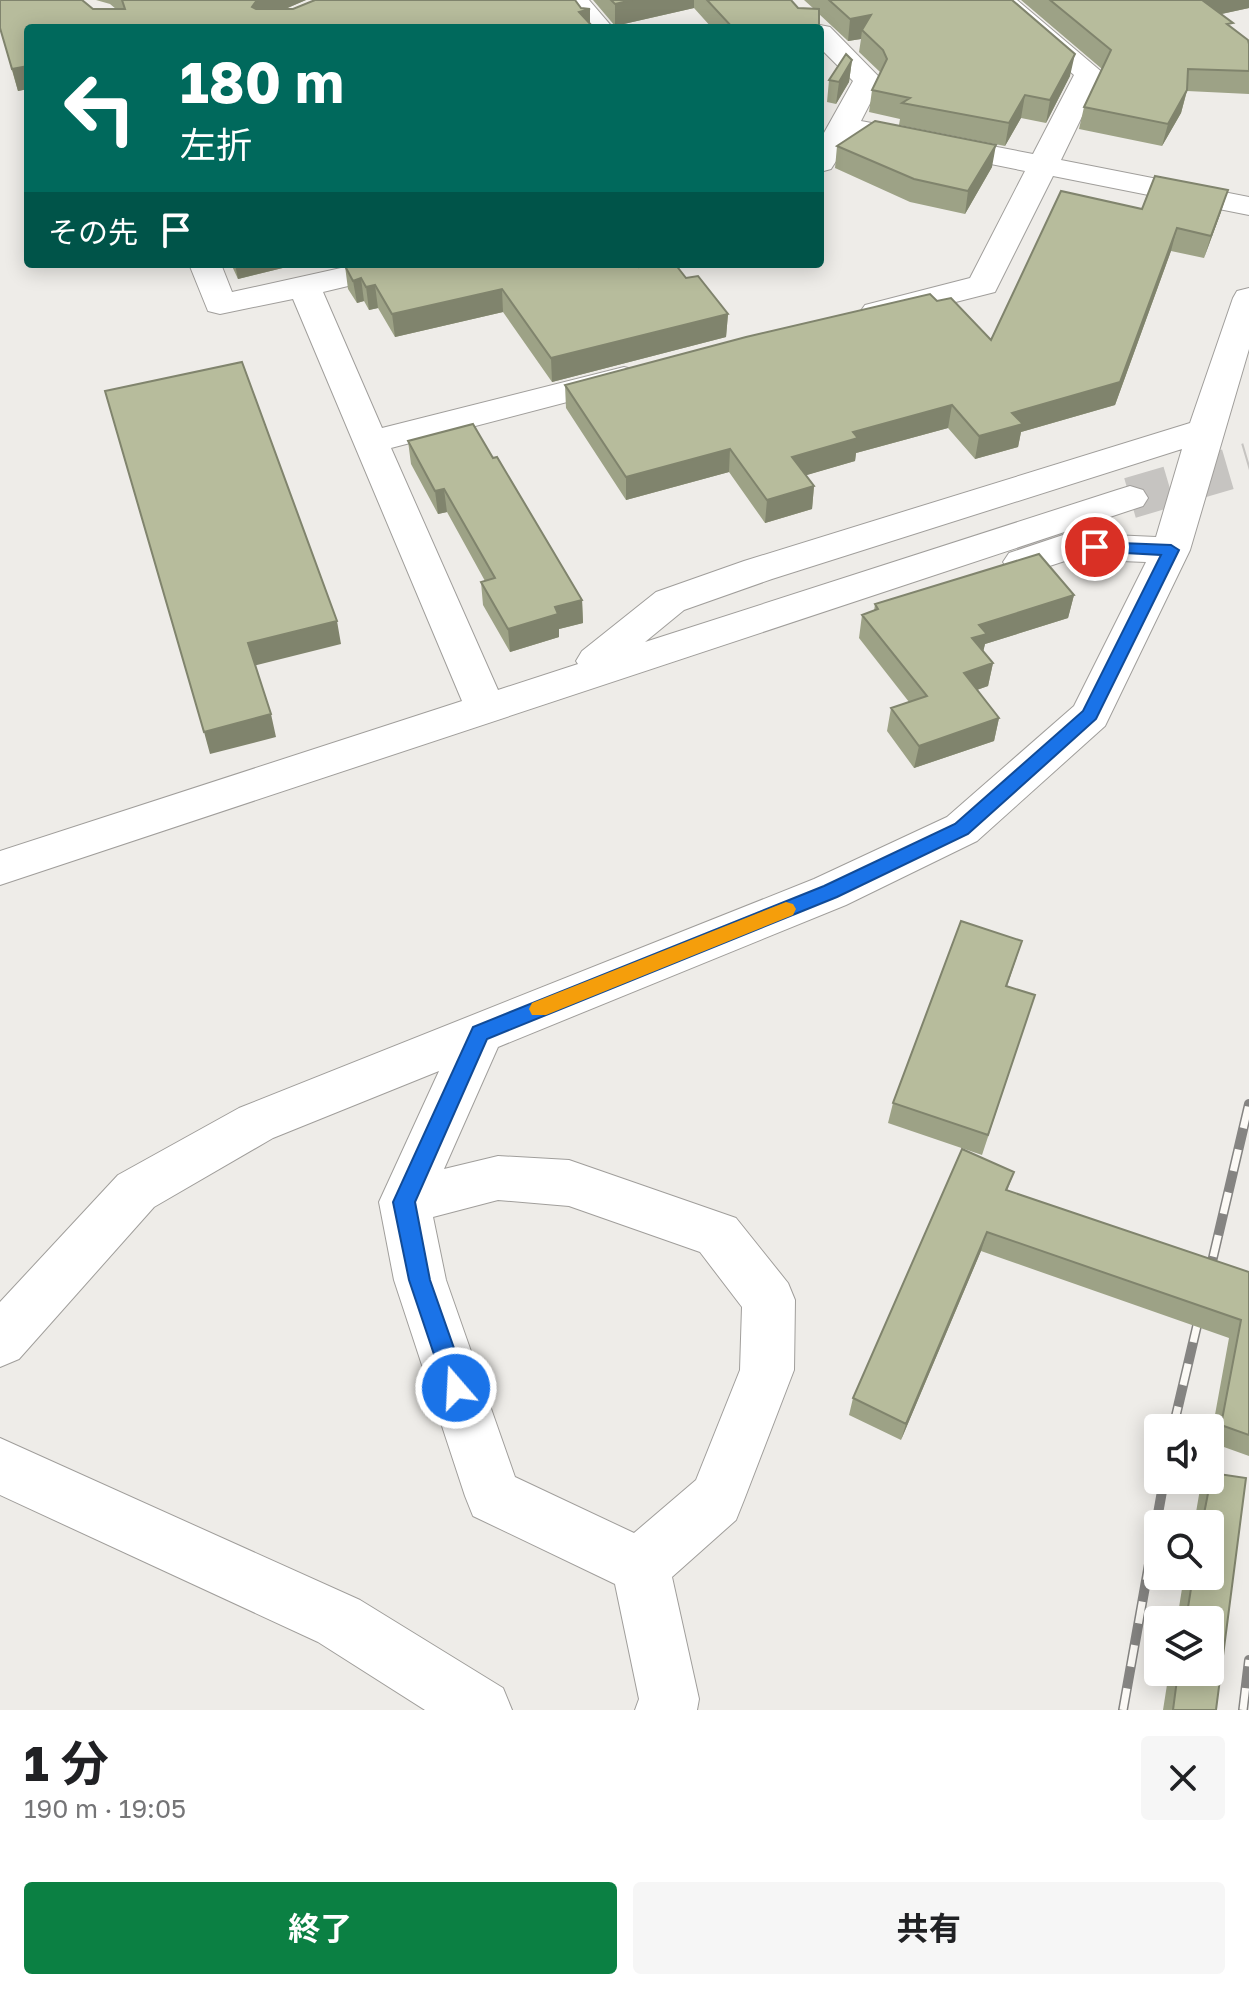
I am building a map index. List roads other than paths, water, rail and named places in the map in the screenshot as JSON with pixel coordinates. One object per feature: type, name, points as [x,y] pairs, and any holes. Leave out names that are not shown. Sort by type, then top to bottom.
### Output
[{"type":"street","points":[[575,0],[596,24]]},
{"type":"street","points":[[845,320],[983,285],[1089,73],[1000,0]]},
{"type":"street","points":[[824,38],[868,80],[824,157]]},
{"type":"street","points":[[844,126],[1249,206]]},
{"type":"street","points":[[206,268],[220,304],[383,268]]},
{"type":"street","points":[[304,287],[485,707]]},
{"type":"street","points":[[0,1341],[136,1191],[256,1123],[830,892],[962,829],[1090,715],[1171,550],[1205,430],[1249,298]]},
{"type":"street","points":[[371,442],[646,372]]},
{"type":"street","points":[[576,677],[670,601],[758,570],[1205,430]]},
{"type":"street","points":[[0,868],[1130,498]]},
{"type":"street","points":[[576,677],[720,659],[1069,546],[1171,550]]},
{"type":"street","points":[[480,1033],[404,1202],[420,1280],[493,1496],[640,1566]]},
{"type":"street","points":[[404,1202],[498,1178],[569,1183],[718,1235],[769,1300],[767,1370],[716,1500],[640,1566]]},
{"type":"street","points":[[0,1466],[339,1621],[481,1710]]},
{"type":"street","points":[[640,1566],[669,1699],[666,1710]]},
{"type":"tunnel","points":[[1130,498],[1249,463]]},
{"type":"railway","points":[[1176,1414],[1249,1104]]},
{"type":"railway","points":[[1123,1710],[1162,1494]]},
{"type":"railway","points":[[1243,1710],[1249,1660]]}]
